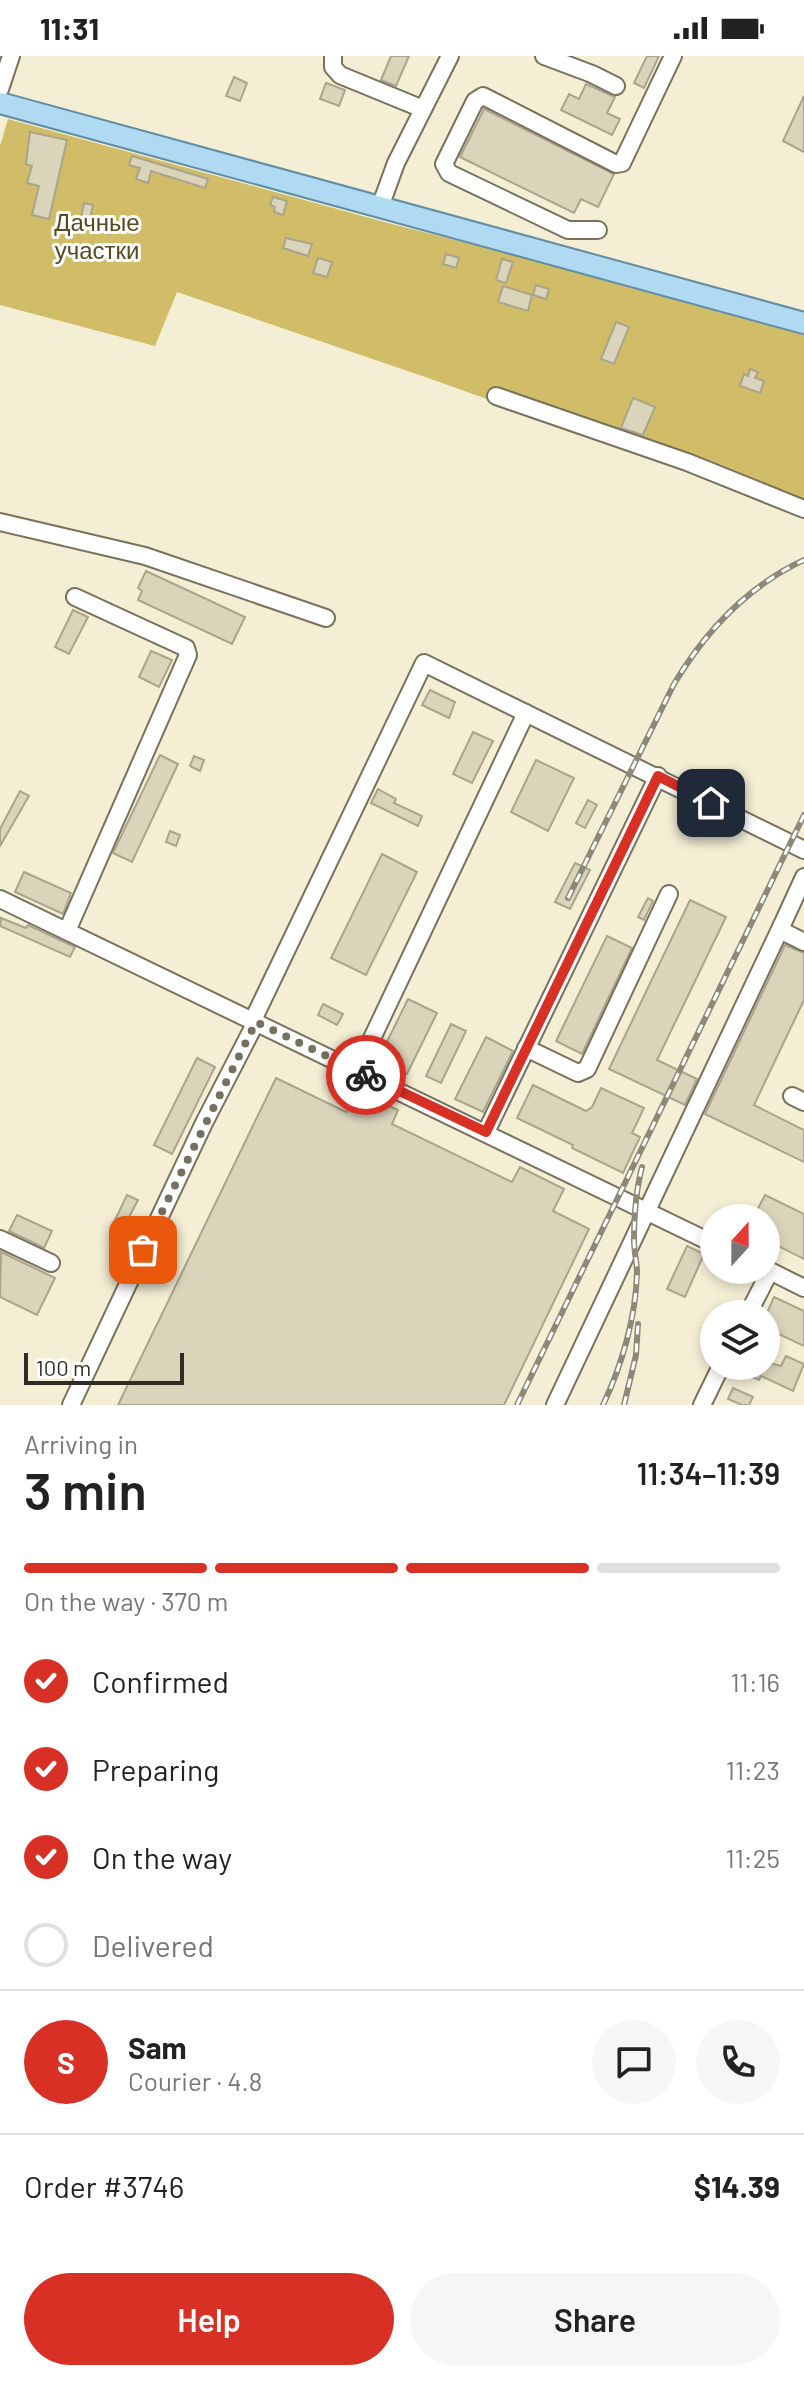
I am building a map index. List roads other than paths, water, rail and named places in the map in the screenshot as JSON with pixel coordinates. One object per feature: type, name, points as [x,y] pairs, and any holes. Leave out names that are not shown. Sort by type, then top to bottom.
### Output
[{"type":"main road","points":[[0,103],[804,323]]},
{"type":"street","points":[[0,89],[11,56]]},
{"type":"street","points":[[333,56],[333,67],[340,75],[423,109]]},
{"type":"street","points":[[380,207],[396,163],[450,56]]},
{"type":"street","points":[[544,56],[616,86]]},
{"type":"street","points":[[598,230],[568,230],[449,173],[444,164],[475,101],[483,96],[616,164],[622,163],[673,56]]},
{"type":"street","points":[[496,396],[687,462],[804,509]]},
{"type":"street","points":[[0,522],[145,556],[326,618]]},
{"type":"street","points":[[67,931],[188,655],[186,648],[75,597]]},
{"type":"street","points":[[71,1405],[424,663],[804,850]]},
{"type":"street","points":[[357,1070],[526,713]]},
{"type":"street","points":[[486,1132],[658,776]]},
{"type":"street","points":[[555,1405],[804,877]]},
{"type":"street","points":[[526,1048],[578,1073],[587,1069],[669,894]]},
{"type":"street","points":[[0,899],[700,1237]]},
{"type":"street","points":[[782,925],[784,932],[804,942]]},
{"type":"street","points":[[0,1239],[51,1263]]},
{"type":"street","points":[[780,1276],[804,1288]]},
{"type":"street","points":[[702,1405],[714,1380]]},
{"type":"railway","points":[[568,898],[686,665],[714,629],[746,597],[804,560]]},
{"type":"railway","points":[[517,1405],[804,815]]},
{"type":"railway","points":[[603,1405],[622,1357],[634,1306],[637,1272],[635,1213],[642,1167]]},
{"type":"railway","points":[[624,1405],[636,1355],[638,1324]]},
{"type":"park label","name":"Дачные участки","points":[[97,237]]}]
